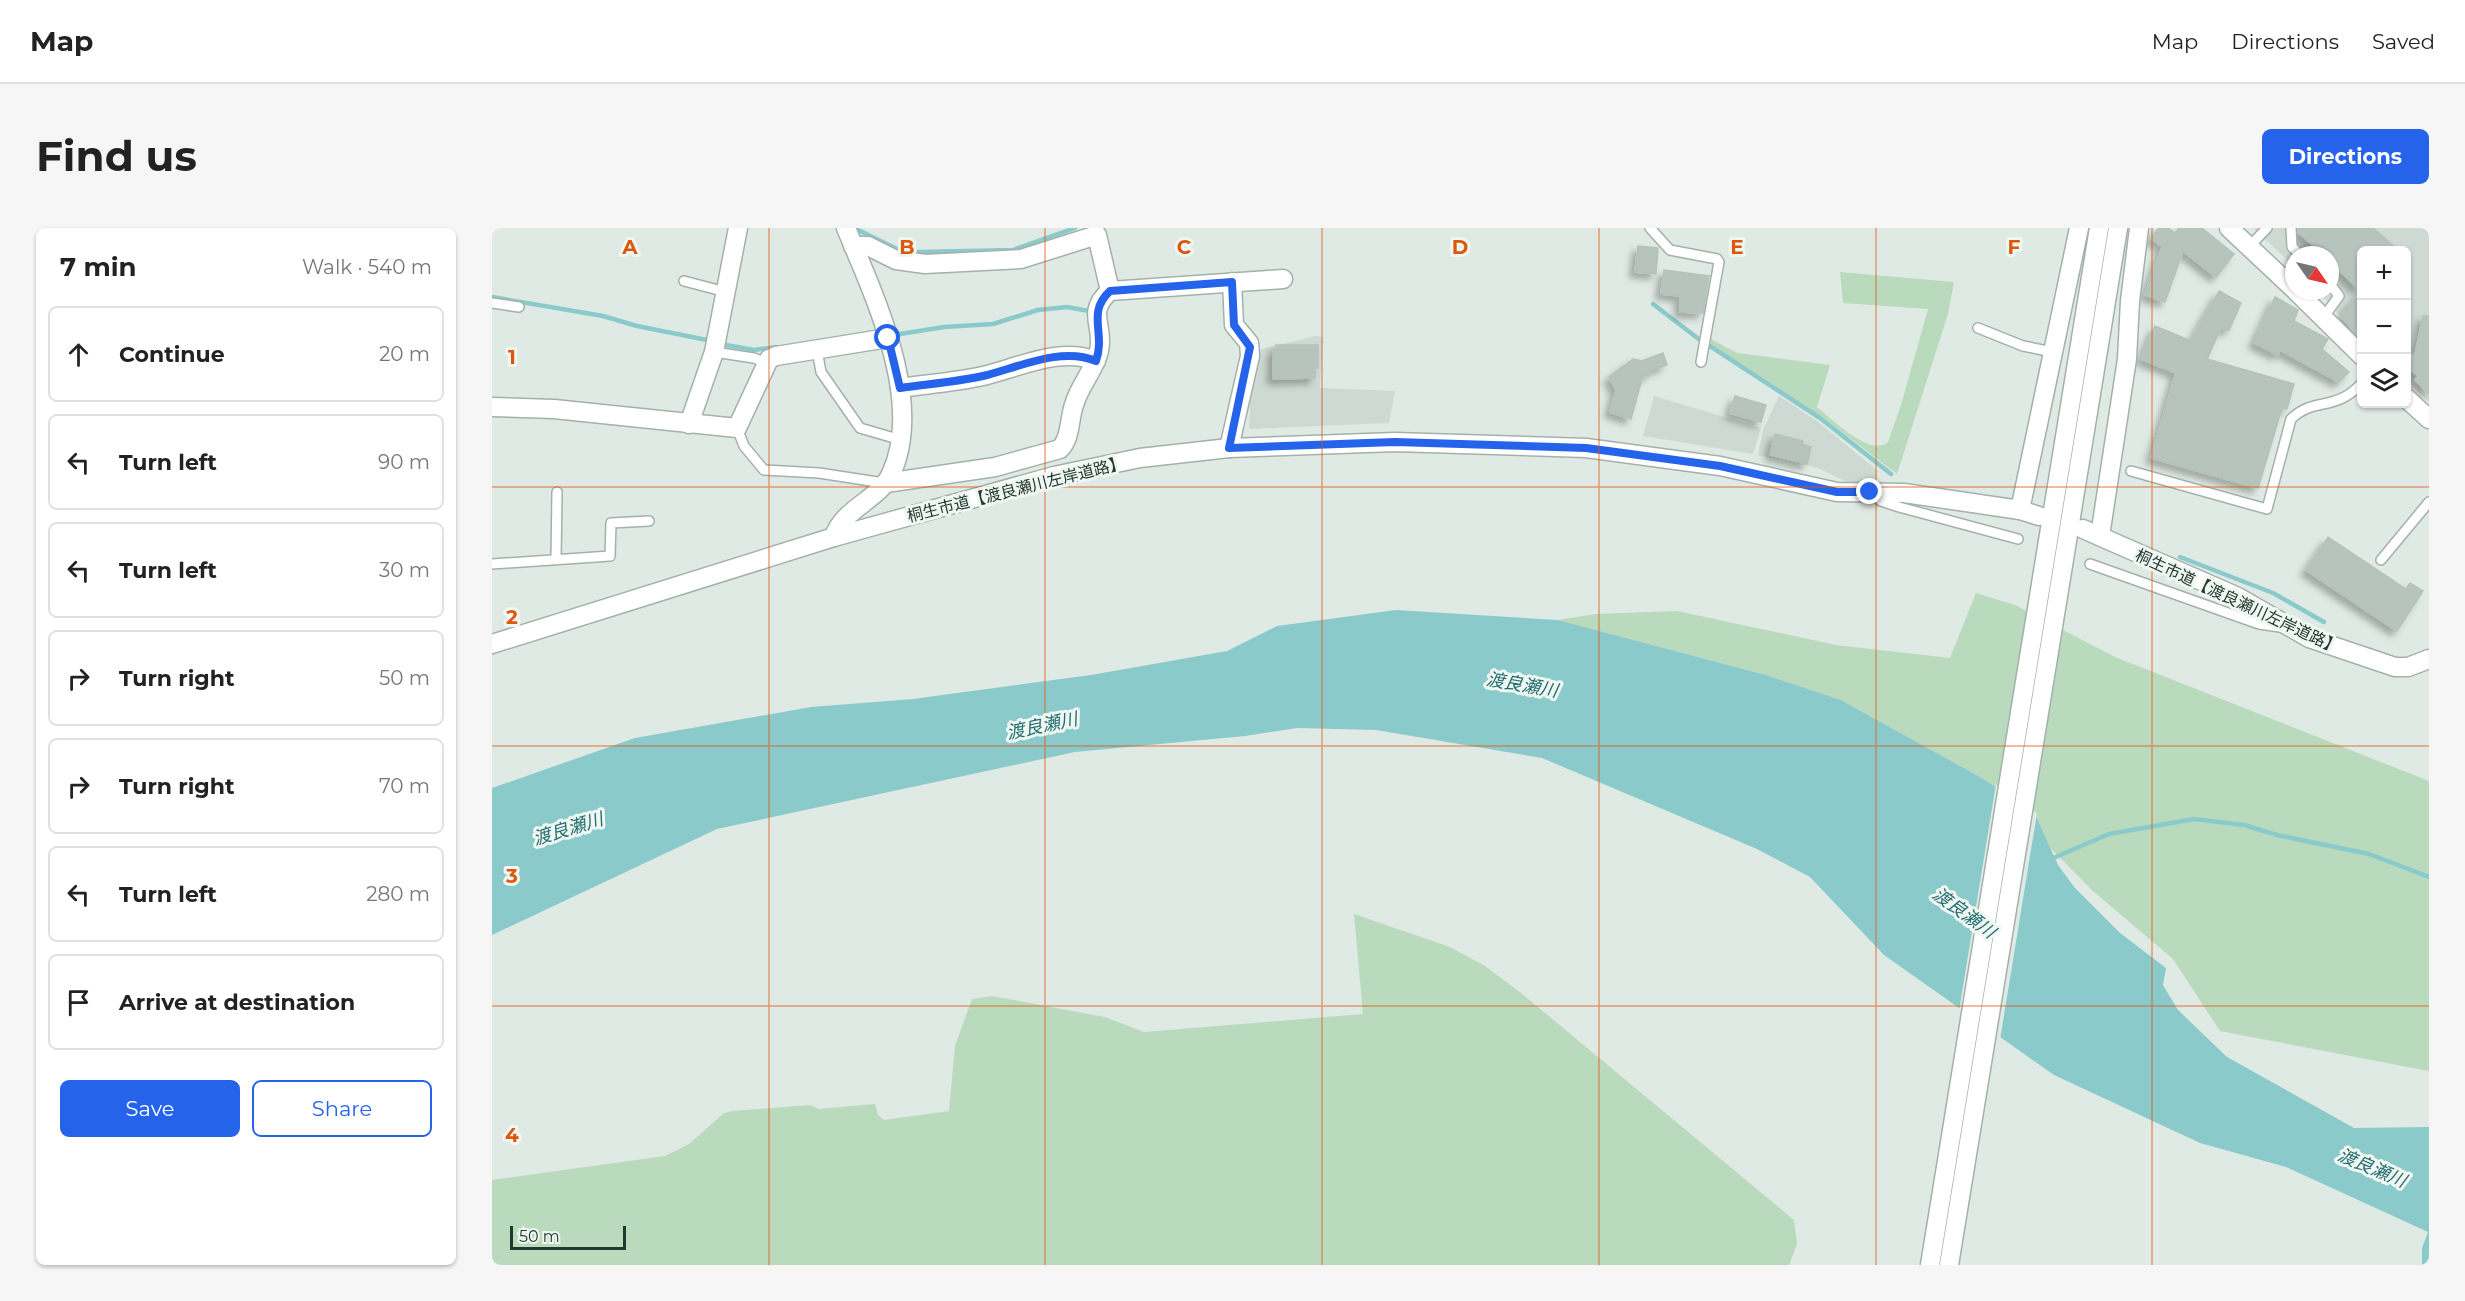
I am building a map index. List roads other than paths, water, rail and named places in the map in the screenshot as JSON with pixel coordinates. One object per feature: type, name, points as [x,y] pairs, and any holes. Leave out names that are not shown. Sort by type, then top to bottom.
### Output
[{"type":"street","points":[[689,424],[714,352],[738,228]]},
{"type":"street","points":[[834,537],[841,522],[886,483],[894,467],[901,440],[900,388],[888,338],[846,228]]},
{"type":"street","points":[[2020,510],[2079,228]]},
{"type":"street","points":[[1930,1265],[2099,228]]},
{"type":"street","points":[[1949,1265],[2118,228]]},
{"type":"street","name":"桐生市道【渡良瀬川左岸道路】","points":[[2139,228],[2130,301],[2127,359],[2092,533],[2238,597],[2291,628],[2342,651],[2395,667],[2414,666],[2429,659]]},
{"type":"street","points":[[2229,228],[2285,281]]},
{"type":"street","points":[[853,246],[868,246],[896,260],[925,264],[1021,259],[1097,235],[1110,291]]},
{"type":"street","points":[[886,483],[994,467],[1056,452],[1064,446],[1076,397],[1096,361],[1100,342],[1096,315],[1098,307],[1110,291],[1283,279]]},
{"type":"street","points":[[1229,448],[1250,347],[1234,325],[1232,282]]},
{"type":"street","points":[[2305,300],[2359,354]]},
{"type":"street","points":[[492,407],[543,408],[737,428],[766,363],[776,356],[888,338]]},
{"type":"street","points":[[900,388],[976,377],[1051,358],[1082,356],[1096,361]]},
{"type":"street","points":[[2411,403],[2429,419]]},
{"type":"street","name":"桐生市道【渡良瀬川左岸道路】","points":[[492,644],[834,537],[1054,476],[1140,458],[1229,448],[1395,442],[1586,448],[1711,465],[1837,492],[1904,493],[2020,510],[2038,516]]},
{"type":"lane","points":[[1645,228],[1650,228],[1670,250],[1717,259],[1719,262],[1701,362]]},
{"type":"lane","points":[[2249,247],[2267,228]]},
{"type":"lane","points":[[2290,228],[2292,246]]},
{"type":"lane","points":[[684,281],[726,292]]},
{"type":"lane","points":[[2323,318],[2336,300]]},
{"type":"lane","points":[[492,303],[519,307]]},
{"type":"lane","points":[[1978,328],[2023,346],[2053,352]]},
{"type":"lane","points":[[817,350],[821,372],[860,428],[901,440]]},
{"type":"lane","points":[[714,352],[754,358],[766,363]]},
{"type":"lane","points":[[2131,471],[2267,509],[2291,419],[2310,406],[2341,401],[2357,387]]},
{"type":"lane","points":[[737,428],[744,446],[764,470],[819,473],[886,483]]},
{"type":"lane","points":[[556,559],[557,492]]},
{"type":"lane","points":[[1870,492],[1881,501],[1899,507],[2018,539]]},
{"type":"lane","points":[[2380,560],[2429,502]]},
{"type":"lane","points":[[492,564],[610,556],[611,523],[649,521]]},
{"type":"lane","points":[[2090,564],[2259,624],[2291,628]]},
{"type":"water","name":"渡良瀬川","points":[[1396,610],[1558,620],[1766,675],[1841,700],[1980,777],[2034,812],[2058,865],[2075,888],[2120,933],[2166,968],[2163,985],[2178,1010],[2227,1057],[2354,1128],[2429,1127],[2429,1265],[2422,1265],[2422,1248],[2428,1232],[2286,1167],[2200,1143],[2054,1075],[1884,955],[1810,877],[1757,849],[1542,758],[1376,730],[1297,728],[1245,736],[1075,752],[717,829],[492,935],[492,788],[635,738],[811,707],[913,699],[1091,675],[1227,651],[1277,626]]},
{"type":"waterway","points":[[856,229],[897,249],[917,252],[1013,250],[1075,228]]},
{"type":"waterway","points":[[492,297],[603,316],[637,326],[707,340]]},
{"type":"waterway","points":[[1653,304],[1700,340]]},
{"type":"waterway","points":[[900,334],[944,327],[993,324],[1038,310],[1067,307],[1089,311]]},
{"type":"waterway","points":[[726,345],[754,350],[776,347]]},
{"type":"waterway","points":[[1710,346],[1820,418],[1891,474]]},
{"type":"waterway","points":[[2180,557],[2273,593],[2324,622]]},
{"type":"waterway","points":[[2051,859],[2109,834],[2194,819],[2244,825],[2277,835],[2369,854],[2429,877]]}]
